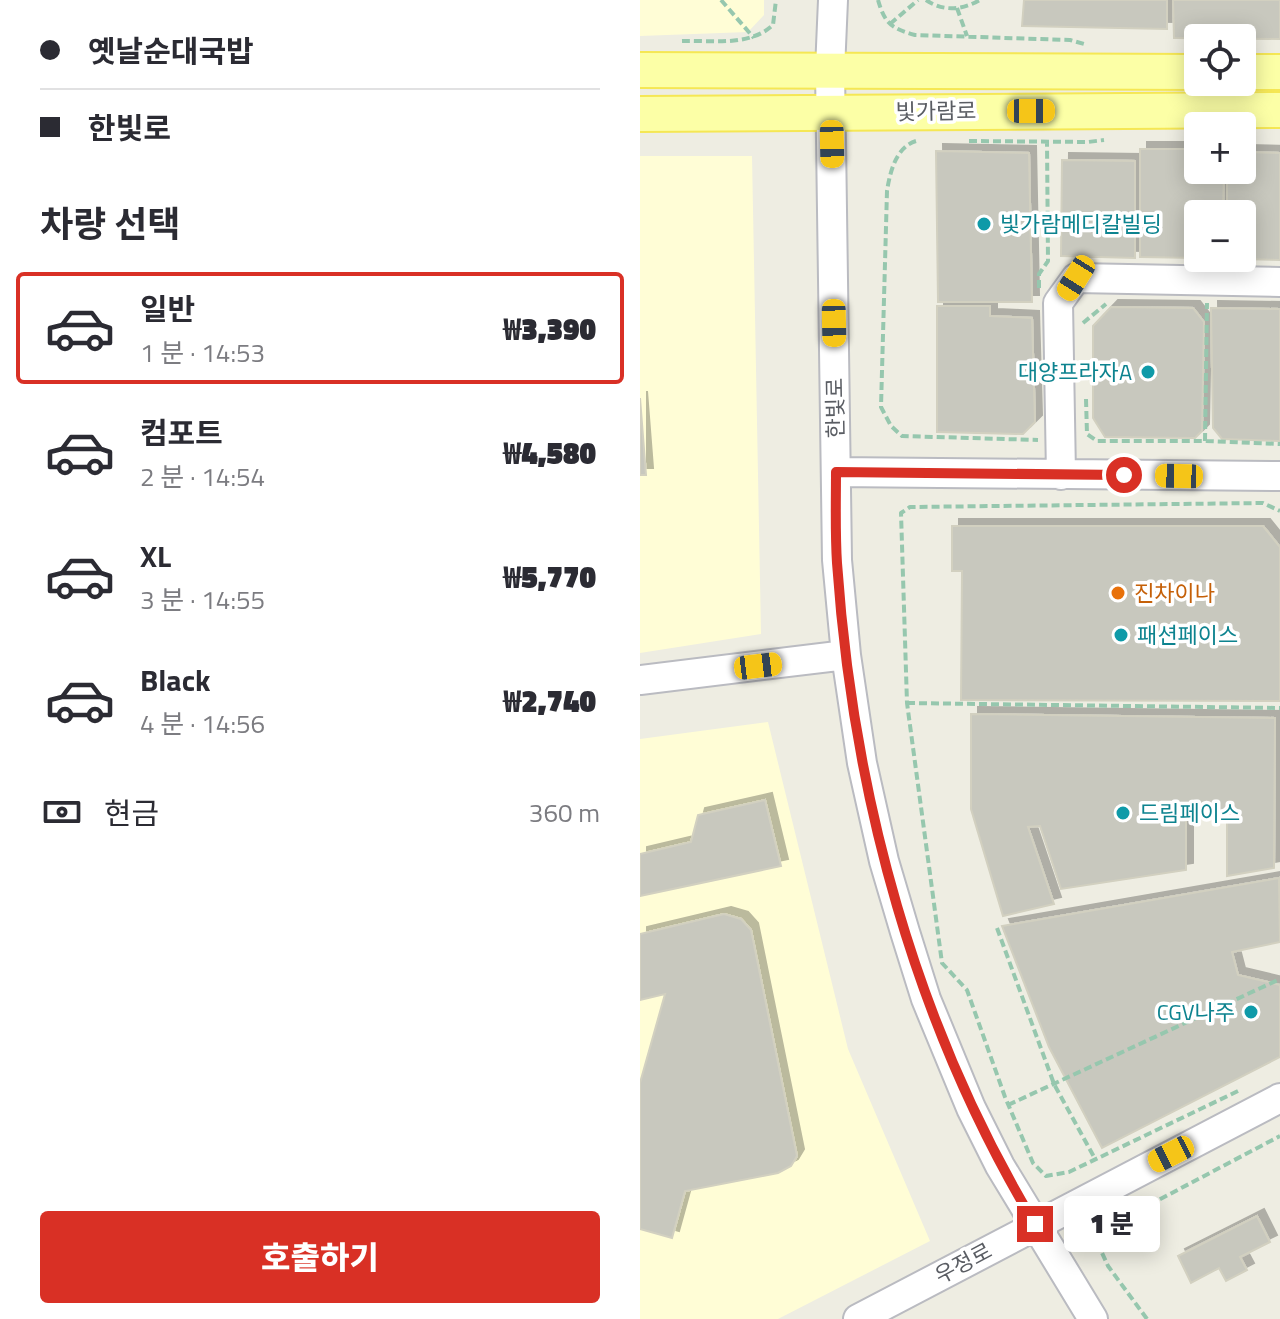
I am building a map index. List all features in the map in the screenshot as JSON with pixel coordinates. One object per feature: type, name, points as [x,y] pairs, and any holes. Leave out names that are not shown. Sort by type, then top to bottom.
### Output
[{"type":"main road","name":"빛가람로","points":[[640,70],[1184,72]]},
{"type":"main road","points":[[1256,72],[1280,72]]},
{"type":"main road","name":"빛가람로","points":[[640,114],[1280,110]]},
{"type":"street","name":"한빛로","points":[[833,0],[830,70],[837,560],[846,655],[862,763],[884,861],[926,999],[971,1108],[1000,1166],[1093,1319]]},
{"type":"street","points":[[1061,475],[1058,303],[1076,278],[1280,282]]},
{"type":"street","points":[[836,472],[1280,476]]},
{"type":"street","points":[[640,680],[846,655]]},
{"type":"street","name":"우정로","points":[[858,1319],[1280,1098]]},
{"type":"path","points":[[721,0],[754,38]]},
{"type":"path","points":[[670,42],[761,36],[773,25],[776,0]]},
{"type":"path","points":[[878,0],[885,19],[896,30],[915,35],[1070,40],[1093,46]]},
{"type":"path","points":[[890,24],[918,0]]},
{"type":"path","points":[[926,0],[934,5],[957,8],[980,0]]},
{"type":"path","points":[[957,8],[968,36]]},
{"type":"path","points":[[961,141],[1088,142],[1114,138]]},
{"type":"path","points":[[917,140],[908,143],[891,167],[887,191],[881,407],[891,426],[902,436],[1039,440]]},
{"type":"path","points":[[1039,292],[1039,274],[1048,261],[1047,142]]},
{"type":"path","points":[[1205,441],[1207,302],[1221,301]]},
{"type":"path","points":[[1083,335],[1083,321],[1103,304],[1118,303]]},
{"type":"path","points":[[1085,391],[1087,434],[1097,441],[1280,444]]},
{"type":"path","points":[[1251,1085],[1069,1172],[1046,1176],[1033,1163],[1008,1105],[967,990],[942,963],[907,703],[901,513],[910,507],[1263,503],[1280,511]]},
{"type":"path","points":[[907,703],[1280,708]]},
{"type":"path","points":[[997,928],[1054,1084],[1094,1158]]},
{"type":"path","points":[[1008,1105],[1280,979]]},
{"type":"path","points":[[1147,1319],[1108,1266],[1098,1244],[1113,1224],[1280,1136]]},
{"type":"shaded area","points":[[640,0],[764,0],[764,15],[748,32],[640,36]]},
{"type":"shaded area","points":[[640,156],[752,156],[761,634],[640,653]]},
{"type":"shaded area","points":[[768,722],[848,1049],[930,1241],[778,1319],[640,1319],[640,739]]},
{"type":"building","points":[[1024,0],[1167,0],[1167,29],[1022,26]]},
{"type":"building","points":[[1173,0],[1280,0],[1280,39],[1256,39],[1256,24],[1184,24],[1184,38],[1174,38]]},
{"type":"building","points":[[1140,149],[1184,149],[1184,184],[1224,184],[1223,200],[1184,200],[1184,258],[1140,257]]},
{"type":"building","name":"빛가람메디칼빌딩","points":[[936,151],[1029,153],[1032,302],[938,302]]},
{"type":"building","points":[[1256,152],[1280,153],[1280,260],[1256,259],[1256,200],[1227,200],[1227,184],[1256,184]]},
{"type":"building","points":[[1062,160],[1135,161],[1135,258],[1061,256]]},
{"type":"building","points":[[937,306],[990,306],[990,316],[1032,318],[1035,422],[1023,434],[937,432]]},
{"type":"building","name":"대양프라자A","points":[[1111,307],[1193,308],[1204,322],[1202,431],[1195,438],[1105,437],[1093,418],[1093,326]]},
{"type":"building","points":[[1211,308],[1280,309],[1280,441],[1222,439],[1213,428]]},
{"type":"building","points":[[640,398],[646,475],[640,475]]},
{"type":"building","name":"패션페이스","points":[[952,526],[1263,526],[1280,547],[1280,701],[961,700],[962,571],[952,571]]},
{"type":"building","name":"드림페이스","points":[[971,714],[1275,718],[1274,868],[1227,876],[1227,819],[1186,818],[1186,870],[1061,889],[1040,826],[1028,827],[1054,904],[1003,916],[971,809]]},
{"type":"building","points":[[765,800],[781,866],[640,896],[640,854],[691,842],[698,815]]},
{"type":"building","points":[[1279,878],[1280,942],[1232,952],[1238,975],[1280,985],[1280,1057],[1102,1148],[1049,1047],[1002,926]]},
{"type":"building","points":[[724,914],[741,919],[751,930],[797,1156],[791,1166],[778,1173],[685,1191],[672,1238],[640,1229],[640,1083],[665,994],[640,1000],[640,934]]},
{"type":"building","points":[[1257,1216],[1270,1242],[1240,1257],[1247,1270],[1226,1281],[1219,1268],[1191,1283],[1178,1256]]},
{"type":"place","name":"빛가람메디칼빌딩","points":[[984,224]]},
{"type":"place","name":"대양프라자A","points":[[1148,372]]},
{"type":"place","name":"진차이나","points":[[1118,593]]},
{"type":"place","name":"패션페이스","points":[[1121,635]]},
{"type":"place","name":"드림페이스","points":[[1123,813]]},
{"type":"place","name":"CGV나주","points":[[1251,1012]]},
{"type":"route","points":[[1035,1224],[1000,1166],[971,1108],[926,999],[884,861],[862,763],[846,655],[837,560],[836,472],[1124,475]]}]
